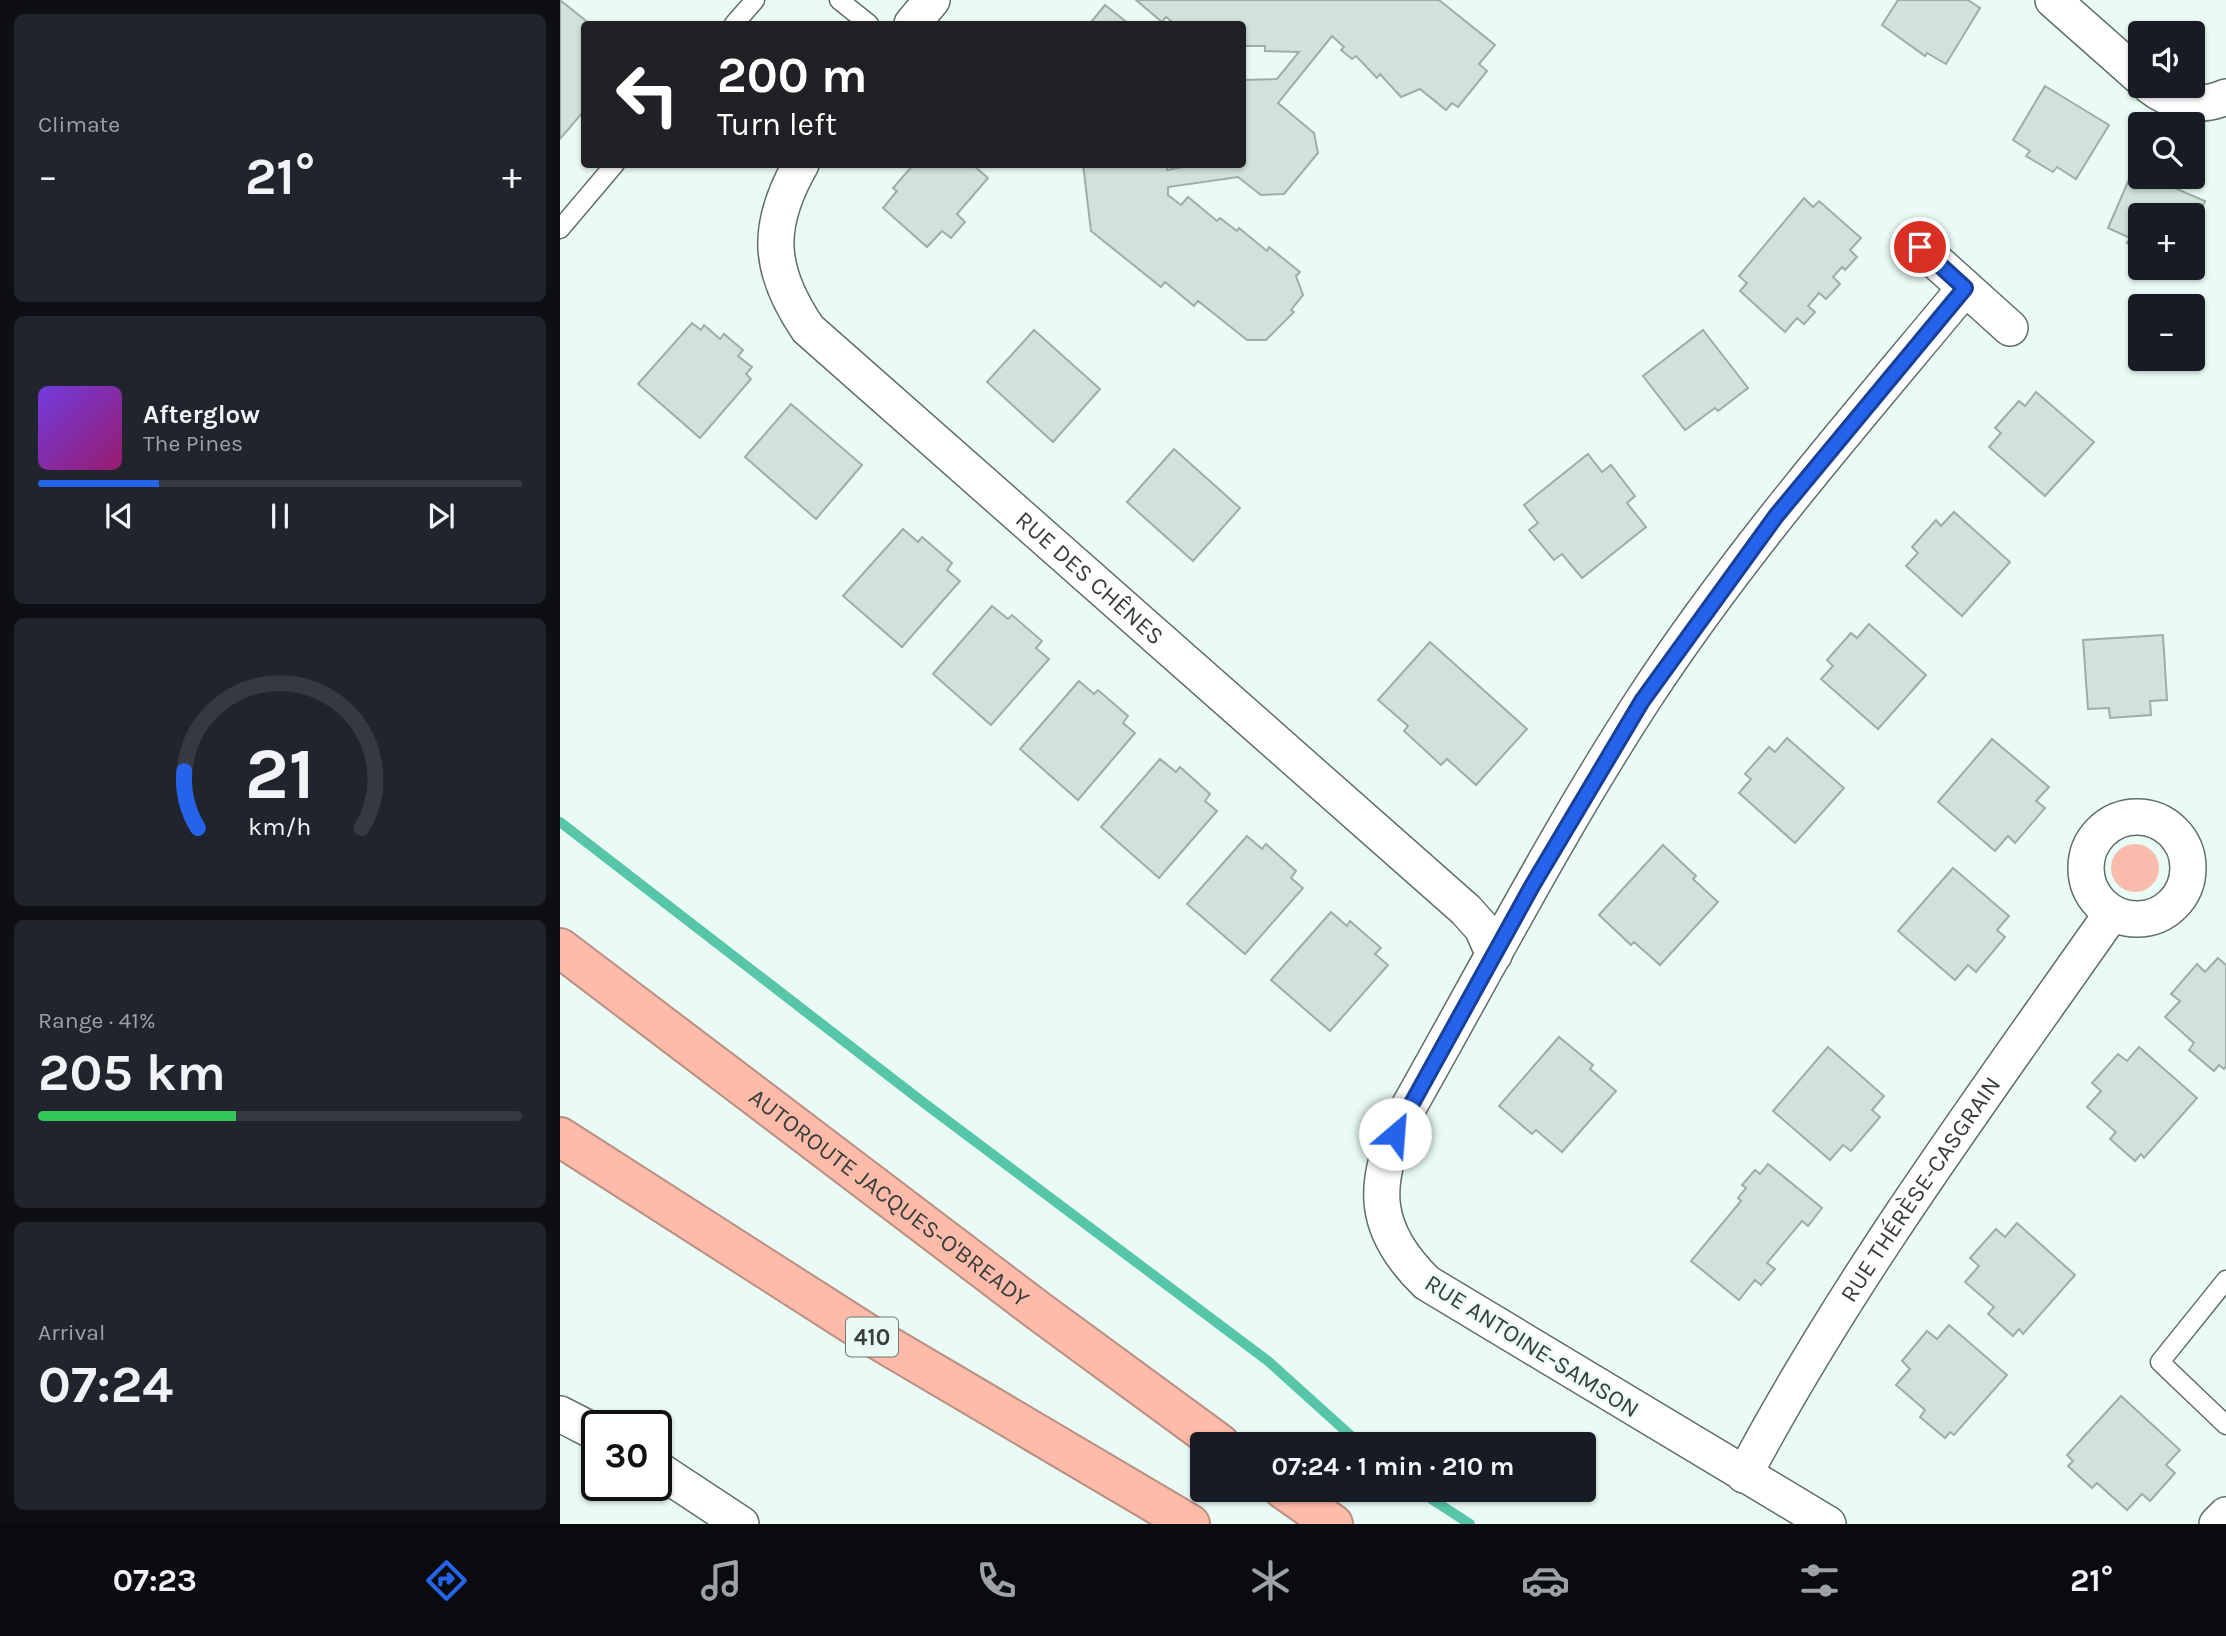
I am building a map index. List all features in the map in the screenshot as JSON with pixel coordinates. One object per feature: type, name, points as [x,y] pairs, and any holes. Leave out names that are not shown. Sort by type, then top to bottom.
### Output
[{"type":"highway","name":"AUTOROUTE JACQUES-O'BREADY","points":[[560,948],[1040,1312],[1204,1432]]},
{"type":"highway","name":"410","points":[[560,1137],[863,1331],[1190,1524]]},
{"type":"highway","points":[[1302,1502],[1333,1524]]},
{"type":"street","points":[[914,21],[932,0]]},
{"type":"street","points":[[2053,0],[2128,66]]},
{"type":"street","points":[[2172,98],[2200,105],[2226,97]]},
{"type":"street","name":"RUE DES CHÊNES","points":[[799,168],[781,207],[776,241],[778,272],[788,299],[808,328],[1466,910],[1482,928],[1494,955]]},
{"type":"street","points":[[1920,247],[2010,328]]},
{"type":"street","name":"RUE ANTOINE-SAMSON","points":[[1828,1524],[1427,1283],[1404,1261],[1391,1238],[1383,1209],[1382,1177],[1387,1150],[1494,955],[1642,701],[1684,639],[1776,516],[1965,288]]},
{"type":"street","name":"RUE THÉRÈSE-CASGRAIN","points":[[1744,1475],[1778,1411],[1872,1261],[2112,913]]},
{"type":"street","points":[[560,1414],[581,1425]]},
{"type":"street","points":[[672,1479],[741,1524]]},
{"type":"street","points":[[2217,1524],[2226,1515]]},
{"type":"lane","points":[[737,21],[755,0]]},
{"type":"lane","points":[[839,0],[865,21]]},
{"type":"lane","points":[[560,229],[612,168]]},
{"type":"lane","points":[[2226,1280],[2160,1362],[2226,1425]]},
{"type":"shaded area","points":[[2135,844],[2152,851],[2159,868],[2152,885],[2135,892],[2118,885],[2111,868],[2118,851]]},
{"type":"building","points":[[560,0],[586,21],[581,21],[581,114],[560,139]]},
{"type":"building","points":[[1136,0],[1439,0],[1495,45],[1479,64],[1487,71],[1458,107],[1452,103],[1446,110],[1420,89],[1401,97],[1380,74],[1377,78],[1356,56],[1352,59],[1341,50],[1344,47],[1332,36],[1278,103],[1314,133],[1318,153],[1284,194],[1261,195],[1238,177],[1168,187],[1168,195],[1181,205],[1188,197],[1217,221],[1220,218],[1237,231],[1239,228],[1267,251],[1269,247],[1300,272],[1296,276],[1303,295],[1291,310],[1294,312],[1266,340],[1247,340],[1198,301],[1194,306],[1165,282],[1161,287],[1091,231],[1083,168],[1246,168],[1246,80],[1277,79],[1299,52],[1265,51],[1265,46],[1246,46],[1246,21],[1171,21],[1166,17],[1161,21]]},
{"type":"building","points":[[1898,0],[1968,0],[1980,8],[1946,64],[1927,53],[1925,56],[1882,25]]},
{"type":"building","points":[[1105,5],[1125,21],[1092,21]]},
{"type":"building","points":[[2045,86],[2109,125],[2076,179],[2057,167],[2053,172],[2026,156],[2030,151],[2013,140]]},
{"type":"building","points":[[910,168],[977,168],[988,178],[957,214],[965,222],[951,238],[942,231],[927,247],[883,208],[897,191],[893,188]]},
{"type":"building","points":[[2128,182],[2128,189],[2177,189],[2205,201],[2128,203],[2128,237],[2108,228]]},
{"type":"building","points":[[1804,198],[1813,207],[1819,201],[1861,238],[1850,250],[1857,257],[1845,270],[1842,267],[1833,277],[1840,284],[1826,299],[1819,293],[1808,306],[1815,312],[1804,324],[1797,318],[1785,332],[1740,291],[1747,283],[1739,276]]},
{"type":"building","points":[[692,323],[701,330],[704,325],[720,339],[724,334],[743,350],[738,356],[752,367],[746,374],[751,379],[700,438],[638,384]]},
{"type":"building","points":[[1034,330],[1100,389],[1053,442],[987,382]]},
{"type":"building","points":[[1703,330],[1748,388],[1718,411],[1715,408],[1685,430],[1643,376]]},
{"type":"building","points":[[2036,392],[2094,442],[2045,496],[1989,447],[2001,433],[1995,428],[2019,401],[2025,406]]},
{"type":"building","points":[[791,404],[862,465],[816,519],[745,457]]},
{"type":"building","points":[[1174,449],[1240,508],[1193,561],[1127,502]]},
{"type":"building","points":[[1588,454],[1602,472],[1611,465],[1635,496],[1627,503],[1646,527],[1582,578],[1562,554],[1554,560],[1529,530],[1538,523],[1524,505]]},
{"type":"building","points":[[1954,512],[2010,562],[1962,616],[1906,566],[1918,553],[1912,547],[1936,520],[1941,526]]},
{"type":"building","points":[[903,529],[918,542],[922,537],[952,563],[947,570],[960,581],[902,647],[843,596]]},
{"type":"building","points":[[992,606],[1008,619],[1012,615],[1042,641],[1036,648],[1049,659],[991,725],[933,674]]},
{"type":"building","points":[[1869,624],[1926,675],[1878,729],[1821,679],[1833,666],[1827,660],[1851,633],[1857,638]]},
{"type":"building","points":[[2163,635],[2167,700],[2150,701],[2151,715],[2110,718],[2109,708],[2088,709],[2083,640]]},
{"type":"building","points":[[1430,642],[1527,729],[1476,785],[1447,759],[1441,765],[1404,731],[1408,726],[1378,700]]},
{"type":"building","points":[[1079,681],[1094,694],[1098,690],[1128,716],[1123,723],[1135,733],[1078,800],[1020,749]]},
{"type":"building","points":[[1787,738],[1844,788],[1795,843],[1739,793],[1751,779],[1745,774],[1769,747],[1775,752]]},
{"type":"building","points":[[1992,739],[2049,787],[2036,801],[2045,808],[2015,843],[2008,836],[1995,851],[1938,802]]},
{"type":"building","points":[[1160,759],[1176,772],[1180,767],[1210,794],[1205,801],[1217,811],[1159,878],[1101,827]]},
{"type":"building","points":[[1247,836],[1262,849],[1266,844],[1296,871],[1291,878],[1303,888],[1245,954],[1187,904]]},
{"type":"building","points":[[1663,845],[1696,876],[1693,879],[1718,902],[1660,965],[1634,942],[1631,945],[1599,915]]},
{"type":"building","points":[[1953,868],[2009,916],[1997,930],[2005,937],[1976,972],[1968,965],[1955,980],[1898,931]]},
{"type":"building","points":[[1331,912],[1347,926],[1350,921],[1381,948],[1375,954],[1388,965],[1330,1031],[1271,980]]},
{"type":"building","points":[[2218,958],[2226,965],[2226,1066],[2224,1069],[2219,1065],[2214,1071],[2189,1050],[2194,1043],[2165,1017],[2180,1001],[2171,994],[2197,964],[2205,972]]},
{"type":"building","points":[[1559,1037],[1593,1065],[1590,1069],[1616,1091],[1562,1152],[1536,1130],[1532,1134],[1499,1106]]},
{"type":"building","points":[[1828,1047],[1884,1096],[1872,1110],[1880,1117],[1851,1151],[1843,1145],[1830,1160],[1773,1111]]},
{"type":"building","points":[[2139,1047],[2197,1098],[2144,1158],[2141,1154],[2135,1161],[2110,1139],[2116,1132],[2087,1107],[2101,1091],[2092,1083],[2118,1054],[2127,1061]]},
{"type":"building","points":[[1768,1164],[1822,1208],[1808,1226],[1802,1221],[1767,1263],[1775,1269],[1761,1285],[1755,1280],[1739,1300],[1691,1261],[1741,1201],[1738,1198],[1746,1188],[1742,1185],[1755,1170],[1760,1174]]},
{"type":"building","points":[[2017,1223],[2075,1275],[2023,1334],[2019,1329],[2013,1336],[1988,1314],[1994,1307],[1965,1282],[1979,1266],[1970,1258],[1996,1229],[2005,1237]]},
{"type":"building","points":[[1949,1325],[2007,1375],[1954,1435],[1950,1432],[1945,1438],[1920,1417],[1925,1410],[1896,1385],[1910,1369],[1902,1361],[1927,1331],[1937,1339]]},
{"type":"building","points":[[2121,1396],[2180,1450],[2166,1465],[2175,1473],[2150,1501],[2142,1494],[2127,1510],[2097,1483],[2092,1488],[2068,1466],[2073,1461],[2067,1455]]},
{"type":"waterway","points":[[560,822],[924,1103],[1268,1361],[1347,1432]]},
{"type":"waterway","points":[[1436,1502],[1470,1524]]},
{"type":"route","points":[[1395,1134],[1532,886],[1642,701],[1684,639],[1776,516],[1965,288],[1920,247]]}]
